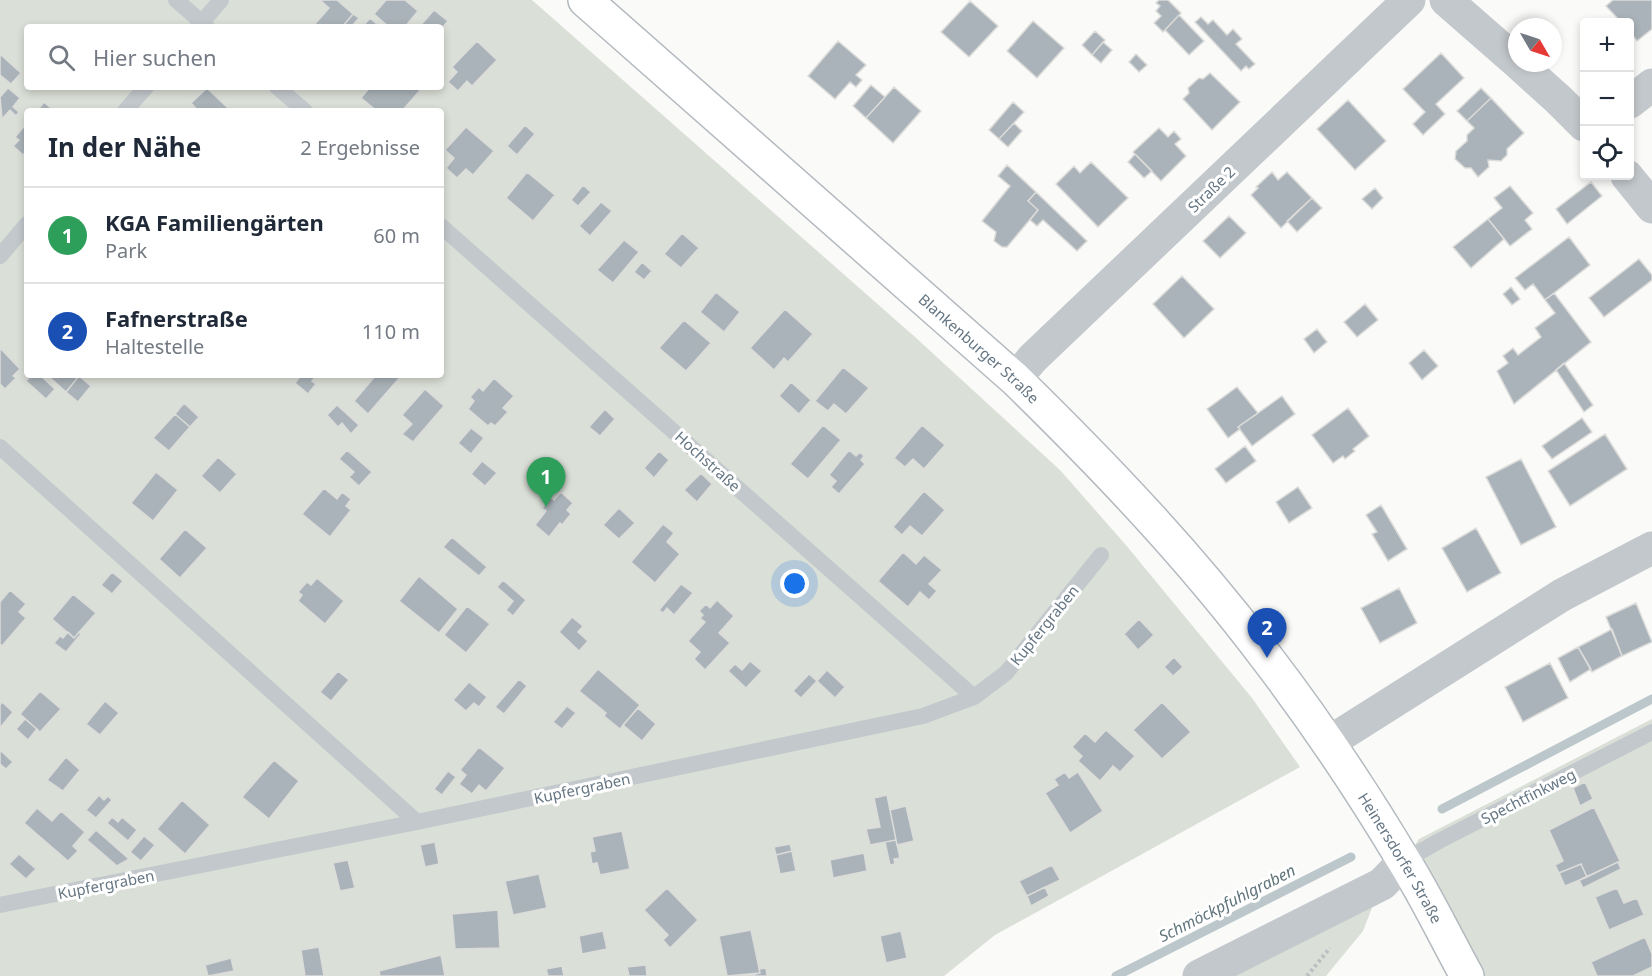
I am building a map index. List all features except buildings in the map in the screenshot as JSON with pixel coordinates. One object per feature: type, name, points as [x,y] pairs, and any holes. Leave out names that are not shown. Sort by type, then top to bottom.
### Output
[{"type":"main road","name":"Blankenburger Straße","points":[[585,0],[1015,379],[1086,449],[1187,559],[1268,658],[1328,743]]},
{"type":"main road","name":"Heinersdorfer Straße","points":[[1328,743],[1404,861],[1467,976]]},
{"type":"street","name":"Straße 2","points":[[1015,379],[1033,358],[1409,0]]},
{"type":"street","points":[[1446,0],[1508,55]]},
{"type":"street","points":[[1527,72],[1580,122]]},
{"type":"street","points":[[1634,98],[1652,85]]},
{"type":"street","points":[[1630,180],[1652,207]]},
{"type":"street","points":[[1328,743],[1562,595],[1652,548]]},
{"type":"street","points":[[1199,976],[1382,884],[1404,861]]},
{"type":"lane","points":[[176,0],[200,24]]},
{"type":"lane","points":[[203,24],[221,0]]},
{"type":"lane","points":[[128,108],[143,90]]},
{"type":"lane","points":[[280,90],[302,108]]},
{"type":"lane","points":[[0,256],[24,228]]},
{"type":"lane","name":"Hochstraße","points":[[444,229],[974,697]]},
{"type":"lane","points":[[0,447],[417,822]]},
{"type":"lane","name":"Kupfergraben","points":[[0,905],[417,822],[923,716],[974,697],[1006,673],[1101,555]]},
{"type":"lane","name":"Spechtfinkweg","points":[[1404,861],[1652,732]]},
{"type":"shaded area","points":[[0,0],[532,0],[915,337],[1060,470],[1125,544],[1252,698],[1300,767],[995,935],[944,976],[0,976]]},
{"type":"shaded area","points":[[1652,719],[1652,976],[1467,976],[1404,861],[1419,839]]},
{"type":"shaded area","points":[[1375,900],[1363,931],[1326,976],[1220,976]]},
{"type":"waterway","name":"Schmöckpfuhlgraben","points":[[1442,809],[1652,699]]},
{"type":"waterway","name":"Schmöckpfuhlgraben","points":[[1116,976],[1351,857]]},
{"type":"place","name":"KGA Familiengärten","points":[[546,507]]},
{"type":"place","name":"Fafnerstraße","points":[[1267,658]]}]
